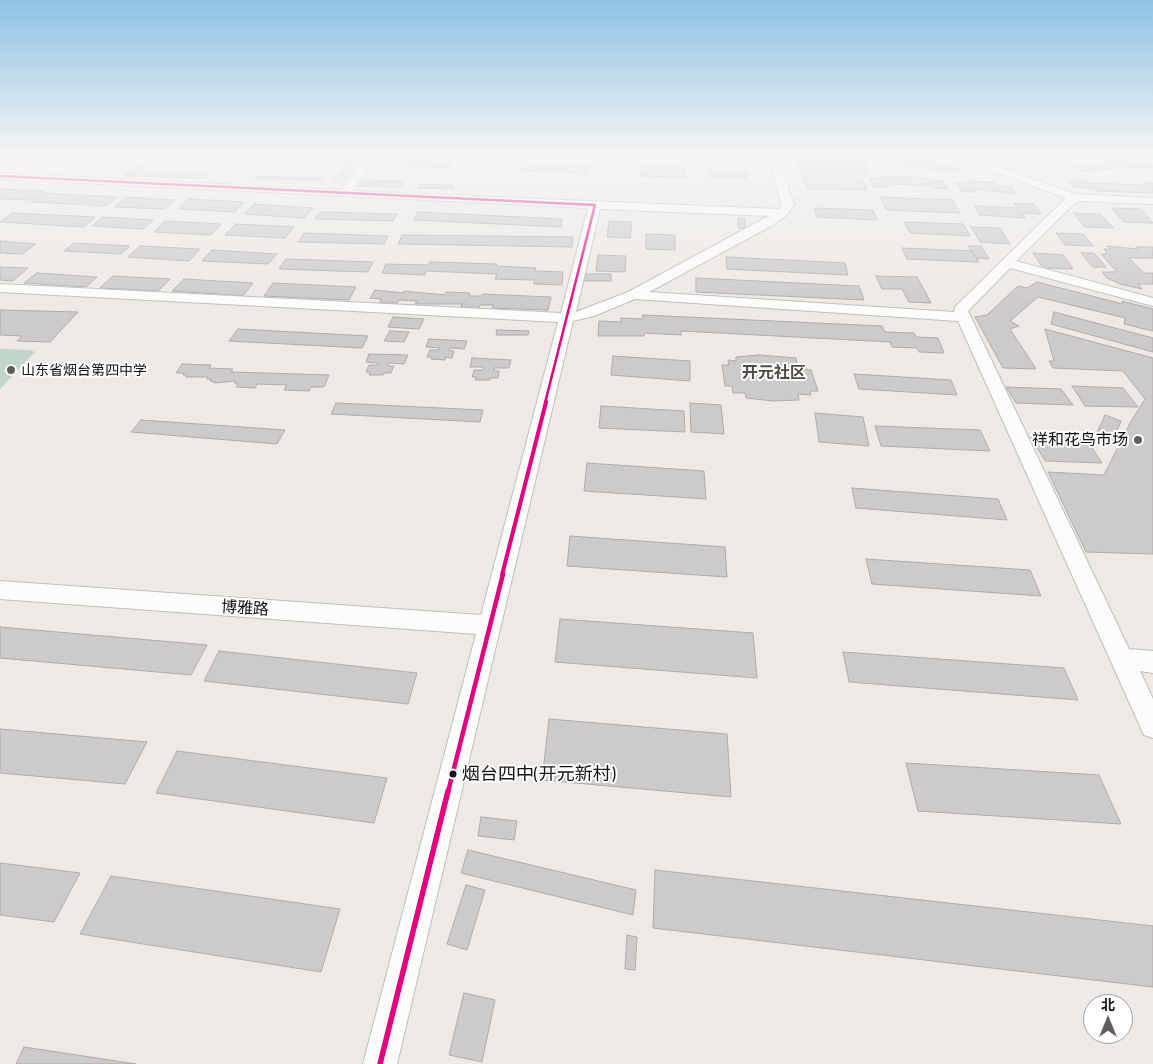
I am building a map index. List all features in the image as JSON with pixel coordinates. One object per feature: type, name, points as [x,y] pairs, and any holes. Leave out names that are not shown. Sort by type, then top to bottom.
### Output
[{"type":"street","points":[[380,1064],[595,207]]},
{"type":"street","points":[[634,207],[782,213]]},
{"type":"street","points":[[0,288],[567,318],[589,313],[633,295],[782,213],[786,207]]},
{"type":"street","points":[[1064,207],[960,310],[1153,726]]},
{"type":"street","points":[[1007,263],[1153,302]]},
{"type":"street","points":[[633,295],[963,317]]},
{"type":"street","name":"博雅路","points":[[0,590],[490,625]]},
{"type":"street","points":[[1122,659],[1153,662]]},
{"type":"green space","name":"山东省烟台第四中学","points":[[0,349],[30,350],[35,352],[0,389]]},
{"type":"building","points":[[115,207],[167,207],[164,209]]},
{"type":"building","points":[[181,207],[240,207],[235,212],[179,209]]},
{"type":"building","points":[[251,207],[313,208],[304,218],[244,214]]},
{"type":"building","points":[[884,207],[956,207],[960,213],[886,210]]},
{"type":"building","points":[[974,207],[988,207],[1018,208],[1017,207],[1036,207],[1041,214],[1022,213],[1025,218],[980,215]]},
{"type":"building","points":[[814,208],[873,210],[877,220],[817,217]]},
{"type":"building","points":[[1111,208],[1141,209],[1153,223],[1124,222]]},
{"type":"building","points":[[320,212],[397,214],[393,221],[315,219]]},
{"type":"building","points":[[418,212],[562,219],[561,227],[414,220]]},
{"type":"building","points":[[12,213],[95,217],[84,227],[0,222]]},
{"type":"building","points":[[1073,213],[1100,214],[1114,228],[1085,227]]},
{"type":"building","points":[[103,217],[153,220],[143,229],[92,226]]},
{"type":"building","points":[[738,218],[745,219],[745,229],[738,228]]},
{"type":"building","points":[[165,221],[221,224],[211,235],[154,232]]},
{"type":"building","points":[[609,221],[632,222],[630,238],[607,237]]},
{"type":"building","points":[[904,222],[963,224],[970,236],[910,233]]},
{"type":"building","points":[[236,224],[294,227],[285,238],[225,235]]},
{"type":"building","points":[[971,227],[1000,228],[1010,244],[980,242]]},
{"type":"building","points":[[304,233],[388,236],[384,244],[298,242]]},
{"type":"building","points":[[1056,233],[1083,234],[1093,246],[1065,245]]},
{"type":"building","points":[[646,234],[675,235],[675,250],[646,249]]},
{"type":"building","points":[[402,235],[573,237],[572,247],[398,244]]},
{"type":"building","points":[[0,241],[36,244],[22,254],[0,253]]},
{"type":"building","points":[[74,243],[130,246],[121,254],[64,251]]},
{"type":"building","points":[[140,246],[200,249],[189,261],[128,257]]},
{"type":"building","points":[[968,246],[981,246],[989,259],[976,258]]},
{"type":"building","points":[[1107,246],[1138,249],[1136,247],[1153,247],[1153,256],[1151,256],[1153,258],[1129,258],[1144,273],[1153,273],[1153,284],[1138,284],[1142,289],[1120,284],[1107,278],[1102,272],[1117,272],[1101,254],[1107,254],[1104,249],[1111,249]]},
{"type":"building","points":[[902,248],[973,251],[979,262],[907,259]]},
{"type":"building","points":[[212,250],[277,254],[268,264],[202,261]]},
{"type":"building","points":[[1033,253],[1063,255],[1073,269],[1043,268]]},
{"type":"building","points":[[1081,253],[1094,253],[1106,267],[1093,267]]},
{"type":"building","points":[[598,255],[626,256],[625,272],[596,271]]},
{"type":"building","points":[[726,257],[845,263],[848,275],[727,269]]},
{"type":"building","points":[[286,259],[373,262],[368,272],[279,269]]},
{"type":"building","points":[[430,262],[497,264],[496,266],[536,268],[535,271],[563,272],[562,285],[534,284],[534,280],[495,279],[497,274],[426,271],[425,275],[382,273],[386,264],[428,265]]},
{"type":"building","points":[[0,267],[28,268],[13,281],[0,280]]},
{"type":"building","points":[[37,273],[97,277],[86,287],[24,283]]},
{"type":"building","points":[[585,274],[611,274],[611,281],[585,281]]},
{"type":"building","points":[[113,276],[170,279],[158,291],[100,288]]},
{"type":"building","points":[[876,276],[917,277],[931,303],[909,302],[902,289],[882,289]]},
{"type":"building","points":[[696,278],[859,286],[864,300],[696,292]]},
{"type":"building","points":[[184,279],[253,283],[243,296],[172,291]]},
{"type":"building","points":[[1037,282],[1123,304],[1122,301],[1153,309],[1153,331],[1124,324],[1125,318],[1038,297],[1010,321],[1019,326],[1010,329],[1036,369],[1003,368],[975,317],[987,315],[1018,286],[1027,288]]},
{"type":"building","points":[[273,283],[356,287],[349,300],[264,296]]},
{"type":"building","points":[[375,290],[445,295],[446,292],[470,293],[469,296],[482,296],[483,294],[551,297],[548,310],[492,308],[493,305],[480,305],[479,308],[461,307],[462,304],[415,304],[417,301],[399,300],[397,303],[380,303],[381,299],[370,298]]},
{"type":"building","points":[[0,310],[78,312],[50,342],[17,341],[22,336],[0,335]]},
{"type":"building","points":[[1054,312],[1153,338],[1153,352],[1051,324]]},
{"type":"building","points":[[643,315],[882,326],[885,332],[914,333],[916,337],[938,338],[944,353],[919,352],[917,348],[892,347],[890,342],[681,331],[681,335],[644,333],[644,336],[598,336],[599,321],[621,322],[621,318],[642,319]]},
{"type":"building","points":[[393,317],[424,319],[419,329],[388,327]]},
{"type":"building","points":[[238,329],[368,336],[362,348],[229,341]]},
{"type":"building","name":"祥和花鸟市场","points":[[1045,329],[1153,358],[1153,554],[1086,552],[1048,472],[1104,475],[1130,423],[1145,399],[1123,371],[1053,368],[1049,361],[1054,361]]},
{"type":"building","points":[[497,330],[529,331],[528,335],[496,335]]},
{"type":"building","points":[[390,331],[409,332],[404,342],[384,341]]},
{"type":"building","points":[[429,339],[467,341],[464,349],[450,348],[449,351],[454,351],[452,358],[445,357],[445,360],[427,357],[430,350],[439,350],[440,348],[426,347]]},
{"type":"building","points":[[369,354],[408,355],[404,364],[389,363],[388,366],[394,366],[391,373],[369,375],[370,372],[366,372],[369,365],[378,365],[379,363],[366,362]]},
{"type":"building","points":[[759,355],[796,358],[797,364],[806,365],[807,370],[811,370],[818,391],[810,391],[811,395],[798,394],[799,400],[773,401],[746,398],[745,393],[733,393],[732,386],[725,386],[722,365],[729,365],[728,360],[736,361],[736,357]]},
{"type":"building","points":[[613,356],[690,361],[690,381],[611,375]]},
{"type":"building","points":[[472,358],[511,360],[509,368],[494,368],[494,371],[499,371],[498,378],[475,380],[476,377],[472,377],[474,370],[483,370],[484,367],[470,367]]},
{"type":"building","points":[[182,364],[211,365],[209,368],[233,369],[231,372],[329,375],[324,387],[311,387],[309,391],[284,390],[287,385],[257,384],[255,388],[236,387],[238,383],[234,383],[236,381],[214,383],[210,381],[211,379],[207,379],[208,377],[186,377],[187,375],[183,375],[184,373],[176,373]]},
{"type":"building","points":[[854,374],[951,380],[957,395],[859,389]]},
{"type":"building","points":[[1072,386],[1123,388],[1138,407],[1085,406]]},
{"type":"building","points":[[1006,387],[1061,389],[1073,405],[1016,403]]},
{"type":"building","points":[[336,403],[483,410],[480,422],[331,414]]},
{"type":"building","points":[[690,403],[721,405],[724,434],[691,432]]},
{"type":"building","points":[[601,406],[684,411],[685,432],[599,428]]},
{"type":"building","points":[[815,413],[863,417],[869,446],[819,442]]},
{"type":"building","points":[[1105,415],[1121,421],[1113,440],[1097,433]]},
{"type":"building","points":[[141,420],[285,430],[277,444],[131,432]]},
{"type":"building","points":[[875,426],[980,430],[990,451],[881,446]]},
{"type":"building","points":[[1031,437],[1086,439],[1102,463],[1045,461]]},
{"type":"building","points":[[587,463],[704,471],[706,499],[584,491]]},
{"type":"building","points":[[852,488],[998,499],[1007,520],[856,508]]},
{"type":"building","points":[[570,536],[725,547],[727,577],[567,566]]},
{"type":"building","points":[[866,559],[1030,570],[1041,596],[872,584]]},
{"type":"building","points":[[560,619],[753,633],[757,678],[555,662]]},
{"type":"building","points":[[0,627],[207,645],[191,675],[0,658]]},
{"type":"building","points":[[219,651],[417,673],[408,704],[204,681]]},
{"type":"building","points":[[843,652],[1064,668],[1078,700],[849,682]]},
{"type":"building","points":[[549,719],[727,734],[731,797],[542,780]]},
{"type":"building","points":[[0,729],[147,742],[125,784],[0,773]]},
{"type":"building","points":[[177,751],[387,778],[374,823],[156,793]]},
{"type":"building","points":[[906,763],[1099,775],[1121,824],[918,811]]},
{"type":"building","points":[[481,817],[517,821],[514,840],[478,836]]},
{"type":"building","points":[[468,850],[636,890],[633,915],[461,873]]},
{"type":"building","points":[[0,863],[80,873],[54,922],[0,915]]},
{"type":"building","points":[[655,870],[1153,926],[1153,987],[653,928]]},
{"type":"building","points":[[111,876],[340,909],[321,972],[80,934]]},
{"type":"building","points":[[466,885],[485,890],[467,950],[447,944]]},
{"type":"building","points":[[627,935],[637,937],[635,970],[625,969]]},
{"type":"building","points":[[464,993],[495,1000],[482,1062],[449,1055]]},
{"type":"building","points":[[24,1047],[136,1064],[16,1064]]},
{"type":"transit line","points":[[380,1064],[595,207]]},
{"type":"place","name":"山东省烟台第四中学","points":[[11,370]]},
{"type":"place","name":"祥和花鸟市场","points":[[1138,440]]},
{"type":"place","name":"烟台四中(开元新村)","points":[[453,774]]},
{"type":"district","name":"开元社区","points":[[774,373]]}]
